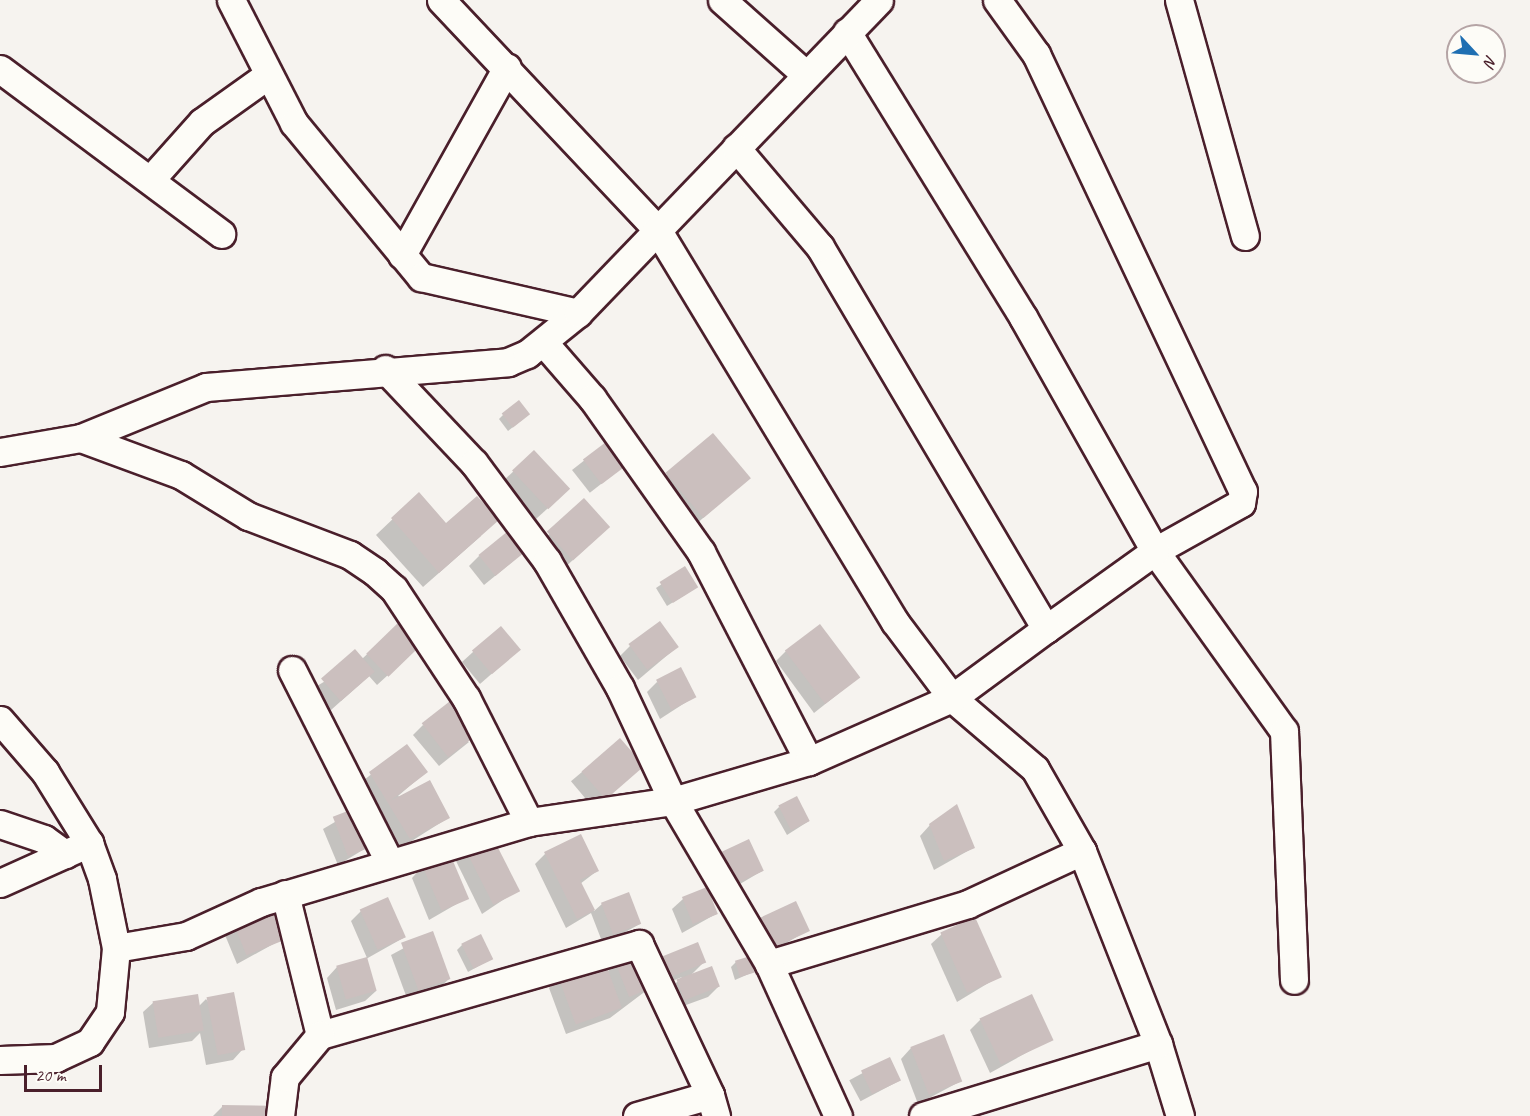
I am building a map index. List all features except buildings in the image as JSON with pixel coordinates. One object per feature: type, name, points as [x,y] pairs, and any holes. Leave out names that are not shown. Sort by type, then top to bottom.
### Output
[{"type":"street","points":[[231,0],[294,123],[421,277],[452,288],[578,313]]},
{"type":"street","points":[[441,0],[507,67],[657,230],[813,494],[952,698],[1035,769],[1082,851],[1158,1044],[1180,1116]]},
{"type":"street","points":[[722,0],[804,73]]},
{"type":"street","points":[[0,452],[81,438],[196,390],[385,369],[508,362],[545,344],[578,313],[736,148],[804,73],[879,0]]},
{"type":"street","points":[[116,948],[186,936],[285,894],[529,822],[673,801],[809,761],[952,698],[1155,551],[1241,503],[1243,491],[1036,54],[997,0]]},
{"type":"street","points":[[1179,0],[1245,236]]},
{"type":"street","points":[[847,32],[1023,318],[1155,551],[1284,731],[1294,980]]},
{"type":"street","points":[[402,255],[507,67]]},
{"type":"street","points":[[0,69],[151,179],[220,234]]},
{"type":"street","points":[[151,179],[202,122],[268,75]]},
{"type":"street","points":[[736,148],[780,194],[826,257],[1046,629]]},
{"type":"street","points":[[545,344],[592,398],[701,552],[809,761]]},
{"type":"street","points":[[385,369],[474,463],[546,561],[620,688],[673,801],[769,964],[838,1116]]},
{"type":"street","points":[[81,438],[181,475],[248,516],[350,555],[375,572],[394,589],[466,698],[529,822]]},
{"type":"street","points":[[292,670],[390,863]]},
{"type":"street","points":[[0,720],[45,772],[116,948],[110,1012],[90,1042],[56,1058],[0,1060]]},
{"type":"street","points":[[0,824],[77,849]]},
{"type":"street","points":[[0,883],[77,849]]},
{"type":"street","points":[[769,964],[968,904],[1082,851]]},
{"type":"street","points":[[285,894],[320,1035]]},
{"type":"street","points":[[280,1116],[285,1077],[320,1035],[639,944],[713,1106],[637,1116]]},
{"type":"street","points":[[923,1116],[1158,1044]]}]
